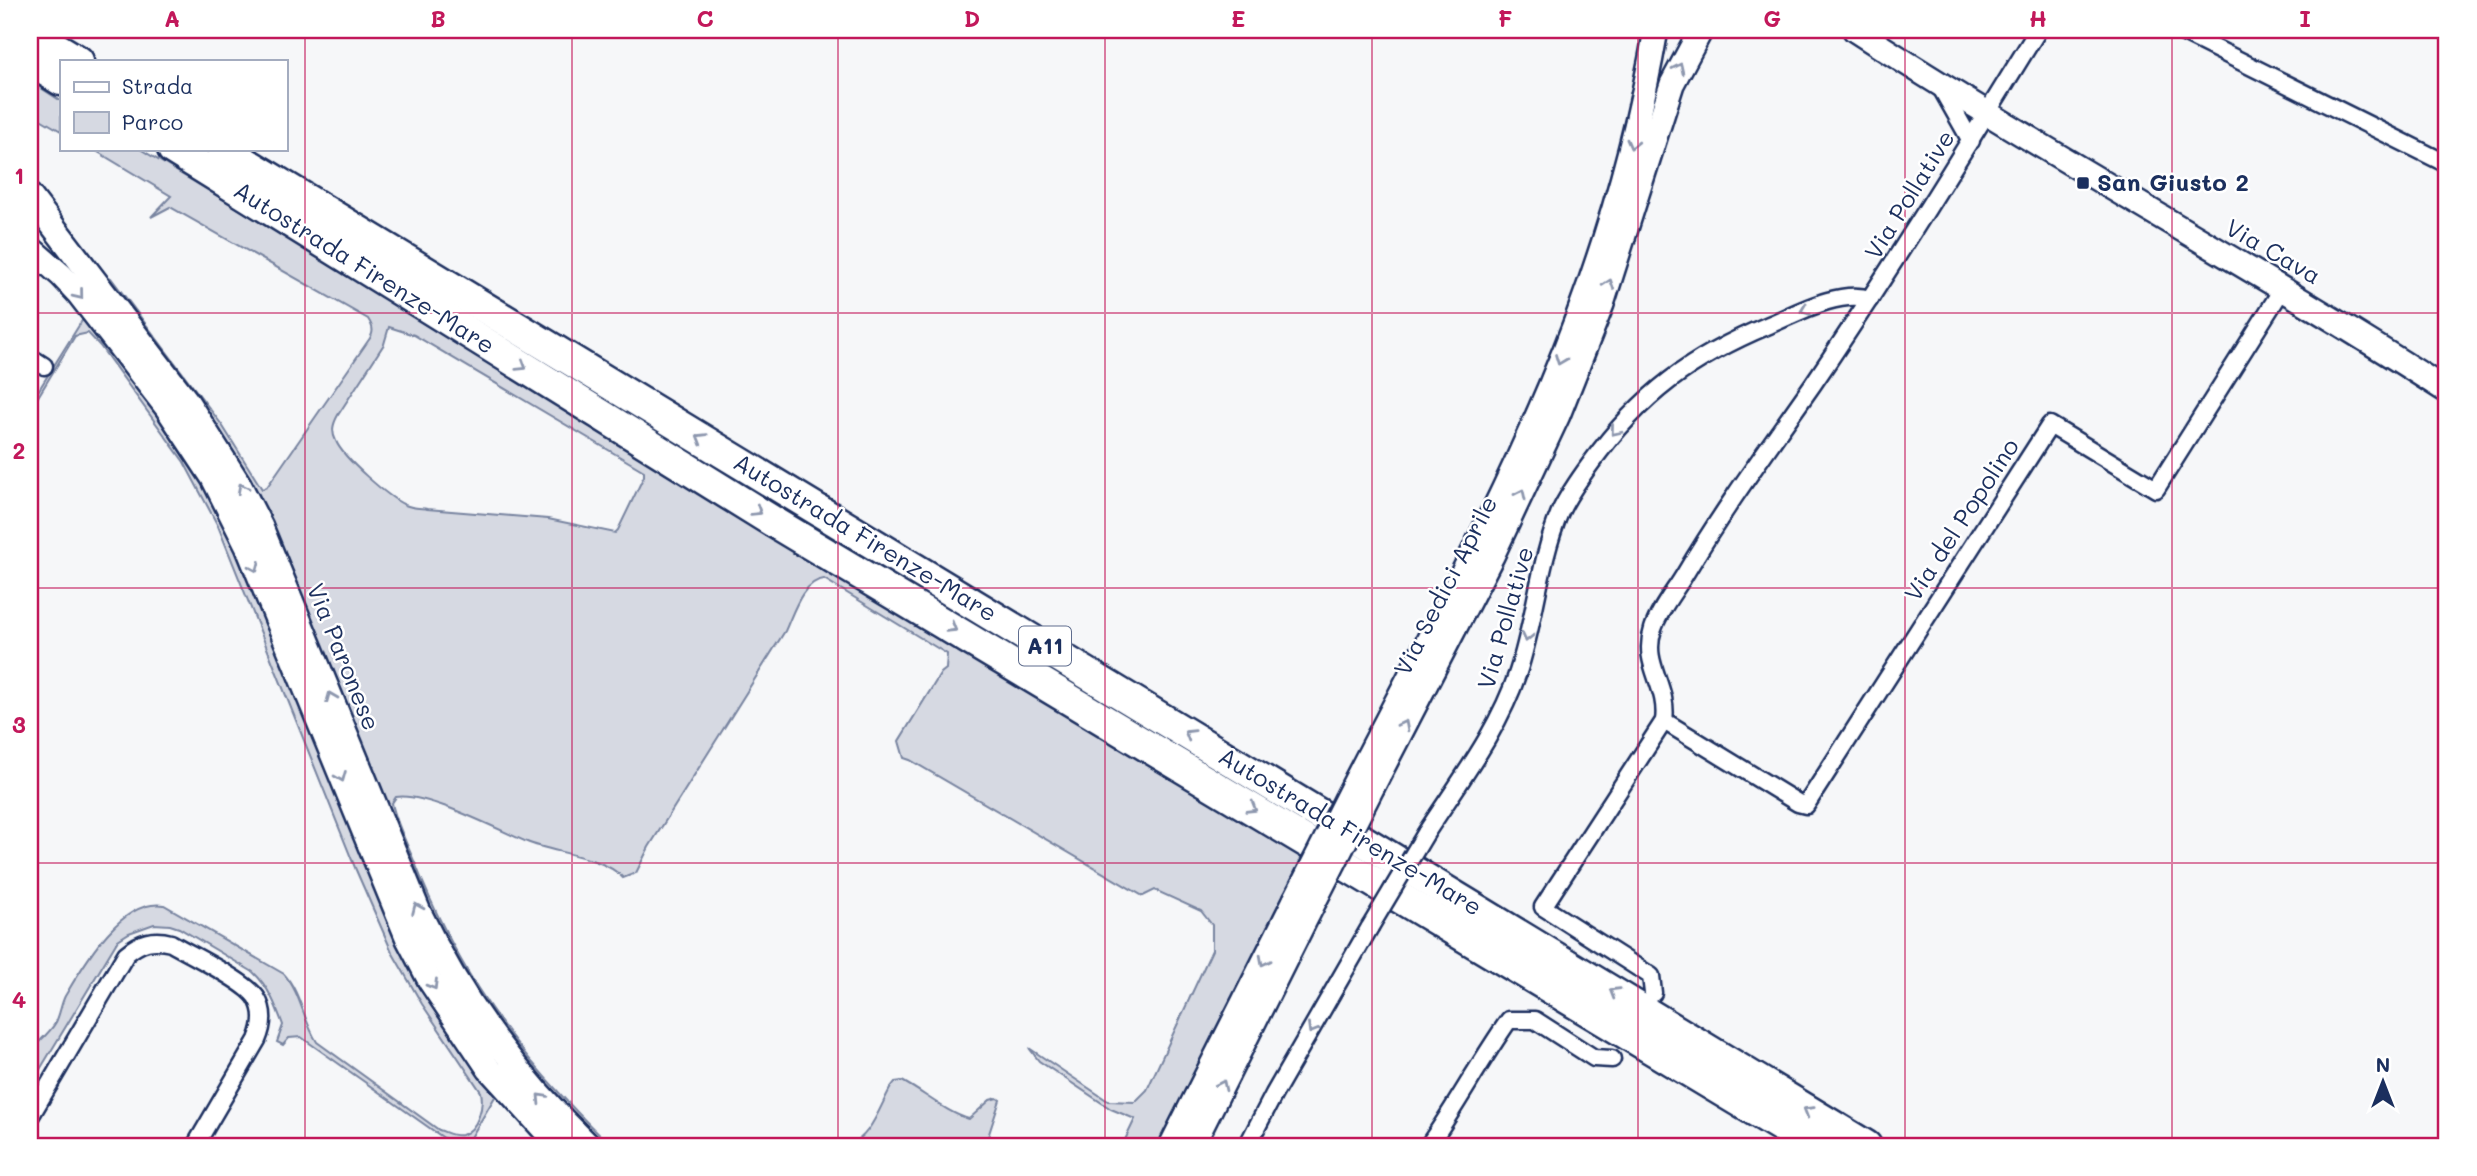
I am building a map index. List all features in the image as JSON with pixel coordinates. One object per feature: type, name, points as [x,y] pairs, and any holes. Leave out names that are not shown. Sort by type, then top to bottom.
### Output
[{"type":"highway","points":[[30,32],[76,60]]},
{"type":"highway","points":[[30,61],[60,79]]},
{"type":"highway","name":"Autostrada Firenze-Mare","points":[[175,150],[772,521],[1814,1146]]},
{"type":"highway","name":"Autostrada Firenze-Mare","points":[[225,150],[1866,1146]]},
{"type":"street","name":"Via Sedici Aprile","points":[[1171,1146],[1303,904],[1365,782],[1551,384],[1586,293],[1614,209],[1646,84],[1656,30]]},
{"type":"street","name":"Via Sedici Aprile","points":[[1365,782],[1492,556],[1558,415],[1602,304],[1672,84],[1690,46],[1701,30]]},
{"type":"street","name":"Via Cava","points":[[1855,30],[1987,114],[2360,334],[2447,391]]},
{"type":"street","name":"Via Pollative","points":[[1664,721],[1665,700],[1653,671],[1651,658],[1653,627],[1716,522],[1870,299],[2038,30]]},
{"type":"street","points":[[2178,30],[2447,164]]},
{"type":"street","points":[[1939,84],[1971,141]]},
{"type":"street","name":"Via Paronese","points":[[30,196],[186,400],[228,463],[261,527],[435,946],[459,988],[507,1058],[544,1101],[589,1146]]},
{"type":"street","name":"Via Paronese","points":[[30,248],[78,293],[167,408],[213,478],[251,557],[408,939],[443,1001],[489,1069],[559,1146]]},
{"type":"street","name":"Via del Popolino","points":[[1664,721],[1798,803],[1806,805],[2050,425],[2156,489],[2283,288]]},
{"type":"street","name":"Via Pollative","points":[[1247,1146],[1370,927],[1488,736],[1511,691],[1519,670],[1560,512],[1606,442],[1636,407],[1664,384],[1731,341],[1816,306],[1848,296],[1870,299]]},
{"type":"street","points":[[1653,993],[1651,976],[1544,907],[1664,721]]},
{"type":"street","name":"Via Sedici Aprile","points":[[1192,1146],[1303,904]]},
{"type":"street","points":[[30,1116],[126,954],[138,944],[153,941],[171,943],[243,985],[255,995],[262,1027],[195,1146]]},
{"type":"street","points":[[1428,1146],[1509,1020],[1535,1020],[1594,1058],[1612,1059]]},
{"type":"green space","points":[[30,81],[60,100],[60,130],[30,113]]},
{"type":"green space","points":[[95,150],[142,150],[1303,855],[1162,1146],[1122,1146],[1135,1119],[1111,1109],[1039,1061],[1029,1048],[1108,1101],[1135,1102],[1147,1090],[1212,950],[1212,925],[1201,911],[1155,890],[1143,896],[904,758],[899,741],[946,669],[947,654],[824,579],[816,581],[799,599],[785,631],[649,847],[636,873],[623,878],[604,865],[527,842],[442,805],[409,797],[396,797],[392,803],[429,896],[477,988],[539,1070],[612,1146],[605,1146],[554,1097],[487,1011],[440,932],[250,482],[212,420],[105,281],[107,276],[111,278],[222,425],[262,489],[267,487],[370,338],[371,325],[368,319],[170,207],[151,217],[171,196]],"holes":[[[389,327],[414,335],[644,471],[644,476],[615,533],[548,519],[410,507],[388,494],[356,467],[340,448],[333,431],[338,415],[384,344]]]},
{"type":"green space","points":[[83,319],[171,434],[220,512],[368,867],[434,1007],[496,1095],[466,1146],[455,1146],[301,1037],[289,1038],[283,1045],[277,1042],[283,1025],[259,978],[170,925],[154,924],[118,940],[30,1086],[30,1051],[53,1026],[65,996],[93,951],[119,922],[133,912],[148,906],[164,905],[284,974],[290,981],[317,1042],[439,1130],[456,1135],[468,1132],[479,1117],[482,1104],[481,1092],[422,1004],[392,952],[356,870],[218,526],[184,462],[88,333],[75,336],[30,410],[30,404]]},
{"type":"green space","points":[[902,1081],[969,1119],[990,1100],[1000,1100],[985,1146],[847,1146],[868,1129],[891,1087],[895,1082]]},
{"type":"place","name":"San Giusto 2","points":[[2083,183]]}]
